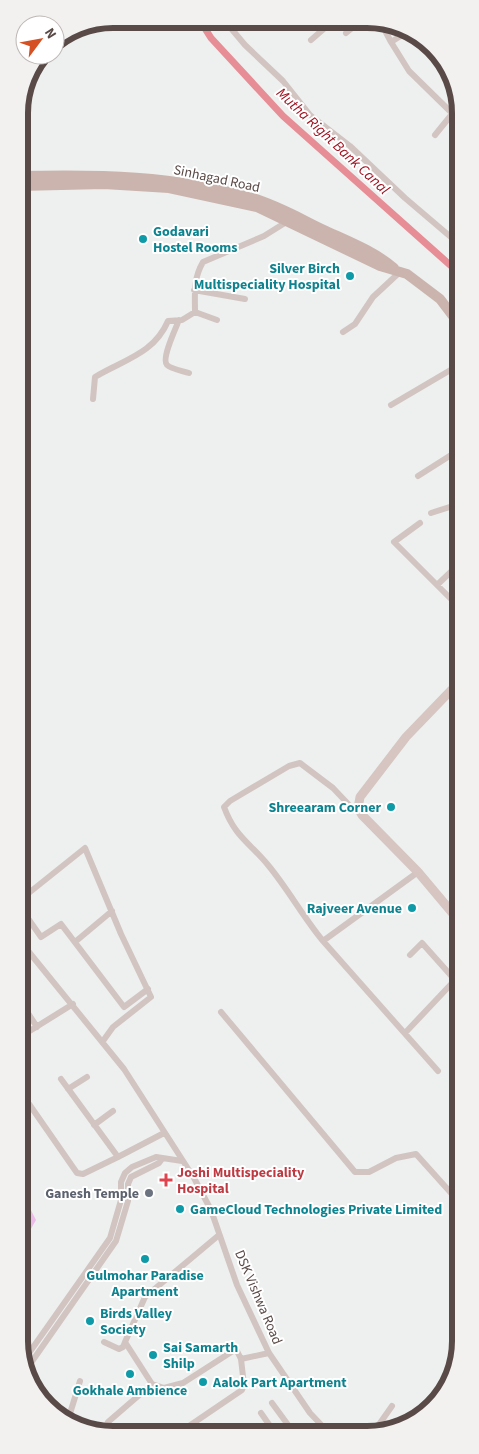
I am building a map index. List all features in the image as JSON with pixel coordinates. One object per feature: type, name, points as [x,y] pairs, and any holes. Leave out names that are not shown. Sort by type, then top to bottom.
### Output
[{"type":"main road","name":"Sinhagad Road","points":[[28,176],[104,175],[181,182],[228,192],[270,204],[353,243],[384,260],[434,294],[452,315]]},
{"type":"main road","name":"Sinhagad Road","points":[[28,186],[104,184],[169,188],[257,207],[289,220],[380,266],[398,270]]},
{"type":"street","points":[[231,28],[245,45],[283,81],[310,115],[350,146],[405,198],[452,238]]},
{"type":"street","points":[[311,40],[325,28]]},
{"type":"street","points":[[346,33],[352,28]]},
{"type":"street","points":[[384,29],[409,70],[452,114],[435,134]]},
{"type":"street","points":[[391,42],[402,35]]},
{"type":"street","points":[[93,399],[95,377],[133,359],[154,341],[168,320],[179,320],[191,316],[195,312],[194,290],[199,269],[204,262],[264,236],[289,220]]},
{"type":"street","points":[[343,332],[355,324],[373,297],[398,270]]},
{"type":"street","points":[[194,290],[245,299]]},
{"type":"street","points":[[195,312],[217,320]]},
{"type":"street","points":[[179,320],[166,354],[165,362],[167,366],[189,373]]},
{"type":"street","points":[[392,405],[452,369]]},
{"type":"street","points":[[418,476],[452,455]]},
{"type":"street","points":[[431,513],[452,506]]},
{"type":"street","points":[[420,523],[394,542],[452,600]]},
{"type":"street","points":[[437,585],[452,571]]},
{"type":"street","points":[[358,808],[360,797],[406,737],[452,690]]},
{"type":"street","points":[[438,1071],[323,941],[268,865],[241,839],[229,821],[224,807],[230,801],[289,766],[300,763],[333,788],[351,807],[358,808],[372,827],[418,872],[451,912]]},
{"type":"street","points":[[28,894],[85,848],[151,997],[113,1026],[103,1041]]},
{"type":"street","points":[[323,941],[418,872]]},
{"type":"street","points":[[75,942],[112,911]]},
{"type":"street","points":[[28,918],[41,936],[57,924],[60,924],[124,1007],[148,989]]},
{"type":"street","points":[[410,955],[422,942],[451,972]]},
{"type":"street","name":"DSK Vishwa Road","points":[[28,950],[124,1069],[204,1193],[238,1286],[268,1353],[321,1426]]},
{"type":"street","points":[[404,1033],[451,984]]},
{"type":"street","points":[[28,1032],[73,1004]]},
{"type":"street","points":[[221,1012],[355,1172],[369,1172],[396,1158],[416,1154],[451,1193]]},
{"type":"street","points":[[28,1013],[37,1027]]},
{"type":"street","points":[[68,1089],[86,1077]]},
{"type":"street","points":[[61,1079],[118,1157]]},
{"type":"street","points":[[28,1102],[78,1173],[83,1174],[164,1133]]},
{"type":"street","points":[[94,1125],[113,1111]]},
{"type":"street","points":[[29,1355],[116,1242],[128,1201],[130,1177],[159,1163],[162,1159],[182,1161]]},
{"type":"street","points":[[104,1342],[119,1349],[123,1347],[145,1297],[219,1235]]},
{"type":"street","points":[[31,1363],[61,1315]]},
{"type":"street","points":[[125,1342],[129,1351],[152,1384],[164,1388],[183,1382],[236,1349],[241,1359],[244,1385],[242,1390],[189,1426]]},
{"type":"street","points":[[241,1359],[268,1353]]},
{"type":"street","points":[[70,1415],[80,1381]]},
{"type":"street","points":[[106,1426],[108,1422],[152,1384]]},
{"type":"street","points":[[272,1403],[288,1426]]},
{"type":"street","points":[[379,1425],[392,1406]]},
{"type":"street","points":[[261,1413],[270,1426]]},
{"type":"shaded area","points":[[28,1204],[36,1220],[28,1234]]},
{"type":"waterway","name":"Mutha Right Bank Canal","points":[[205,28],[211,38],[283,116],[452,267]]},
{"type":"place","name":"Godavari Hostel Rooms","points":[[143,239]]},
{"type":"place","name":"Silver Birch Multispeciality Hospital","points":[[350,276]]},
{"type":"place","name":"Shreearam Corner","points":[[391,807]]},
{"type":"place","name":"Rajveer Avenue","points":[[412,908]]},
{"type":"place","name":"Joshi Multispeciality Hospital","points":[[166,1180]]},
{"type":"place","name":"Ganesh Temple","points":[[149,1193]]},
{"type":"place","name":"GameCloud Technologies Private Limited","points":[[180,1209]]},
{"type":"place","name":"Gulmohar Paradise Apartment","points":[[145,1259]]},
{"type":"place","name":"Birds Valley Society","points":[[90,1321]]},
{"type":"place","name":"Sai Samarth Shilp","points":[[153,1355]]},
{"type":"place","name":"Gokhale Ambience","points":[[130,1374]]},
{"type":"place","name":"Aalok Part Apartment","points":[[203,1382]]}]
